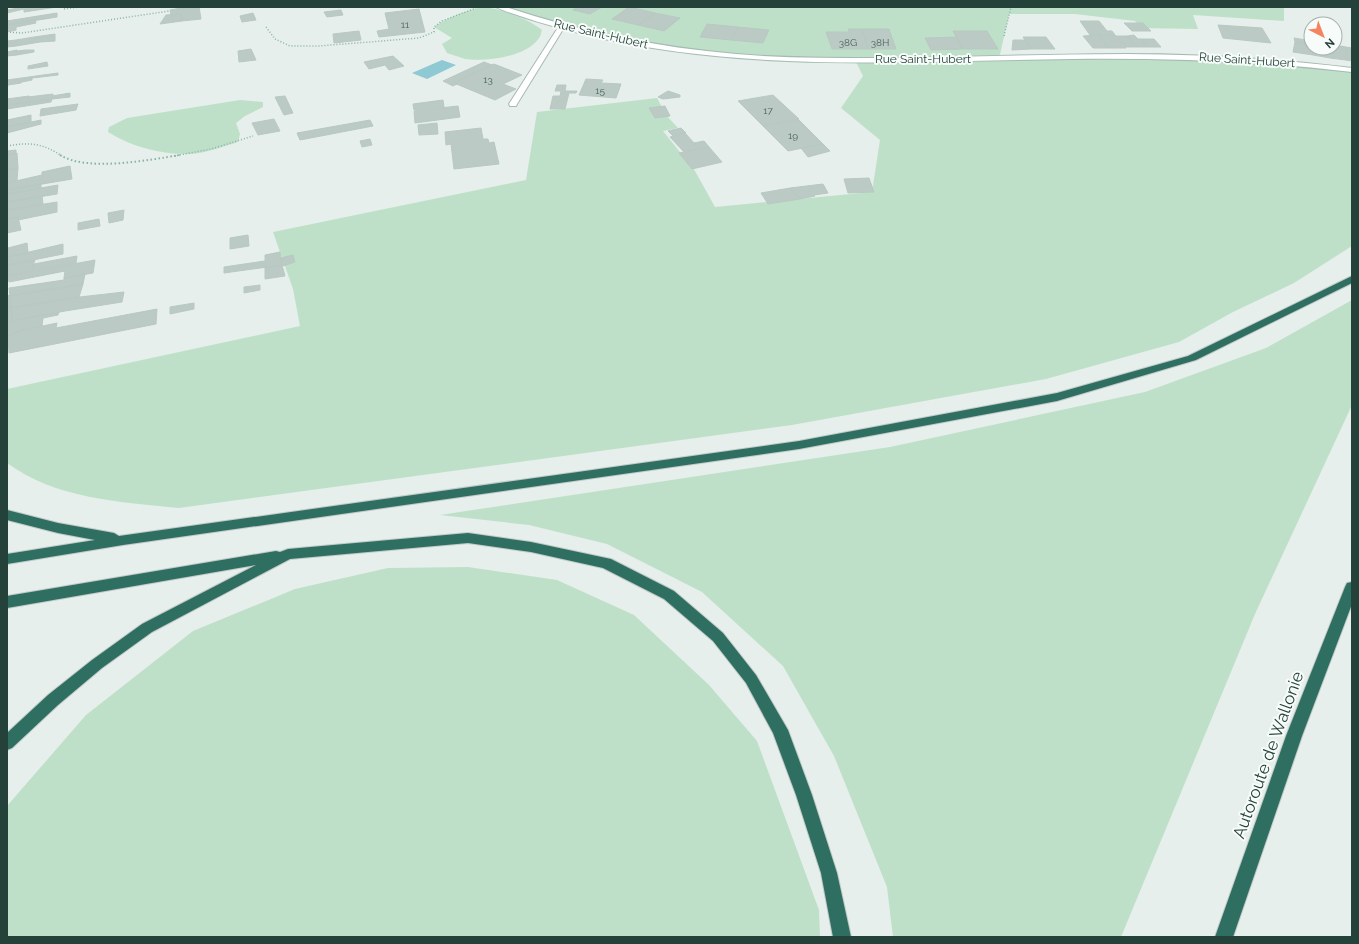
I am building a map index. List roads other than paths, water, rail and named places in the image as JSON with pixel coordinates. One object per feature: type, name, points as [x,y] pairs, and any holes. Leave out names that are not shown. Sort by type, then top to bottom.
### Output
[{"type":"highway","points":[[7,559],[123,540],[799,445],[1057,397],[1192,358],[1352,279]]},
{"type":"highway","points":[[7,514],[58,528],[123,540]]},
{"type":"highway","points":[[7,602],[288,554],[468,538],[530,547],[606,563],[669,595],[718,637],[751,679],[780,730],[804,795],[830,873],[842,937]]},
{"type":"highway","points":[[7,743],[53,700],[97,664],[146,628],[288,554]]},
{"type":"highway","name":"Autoroute de Wallonie","points":[[1224,937],[1294,736],[1352,587]]},
{"type":"street","name":"Rue Saint-Hubert","points":[[499,7],[562,26],[640,44],[742,57],[820,60],[1205,57],[1277,61],[1352,70]]},
{"type":"street","points":[[513,104],[562,26]]},
{"type":"water","points":[[442,60],[456,65],[427,79],[412,73]]}]
